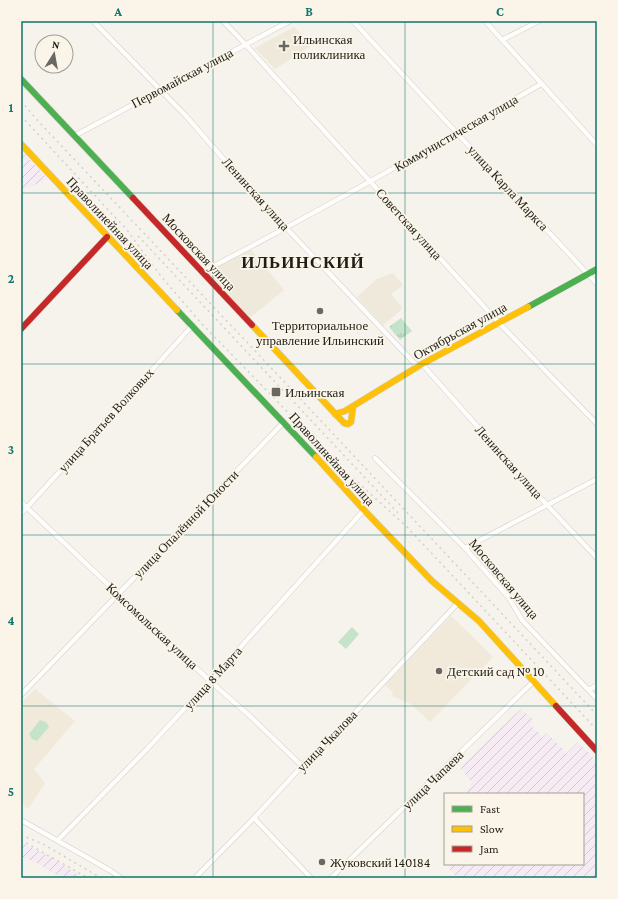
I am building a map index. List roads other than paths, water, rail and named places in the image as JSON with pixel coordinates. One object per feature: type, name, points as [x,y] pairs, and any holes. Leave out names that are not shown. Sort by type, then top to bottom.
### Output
[{"type":"main road","name":"Московская улица","points":[[21,79],[344,423],[350,423],[352,420],[353,406]]},
{"type":"main road","name":"Праволинейная улица","points":[[21,144],[432,581],[479,621],[597,751]]},
{"type":"main road","points":[[21,328],[107,237]]},
{"type":"main road","name":"Октябрьская улица","points":[[335,414],[345,411],[420,366],[597,269]]},
{"type":"street","name":"Ленинская улица","points":[[93,21],[186,116],[255,195],[420,366],[597,558]]},
{"type":"street","name":"Советская улица","points":[[223,21],[499,322],[597,424]]},
{"type":"street","name":"Первомайская улица","points":[[74,136],[290,21]]},
{"type":"street","name":"улица Карла Маркса","points":[[353,21],[597,284]]},
{"type":"street","points":[[485,21],[540,84],[597,145]]},
{"type":"street","points":[[502,40],[539,21]]},
{"type":"street","name":"Коммунистическая улица","points":[[202,272],[370,181],[540,84]]},
{"type":"street","name":"улица Братьев Волковых","points":[[21,514],[192,326]]},
{"type":"street","name":"улица Опалённой Юности","points":[[21,695],[284,422]]},
{"type":"street","name":"Московская улица","points":[[375,458],[465,548],[509,598],[522,620],[597,699]]},
{"type":"street","points":[[465,548],[597,479]]},
{"type":"street","name":"Комсомольская улица","points":[[21,502],[302,766]]},
{"type":"street","name":"улица 8 Марта","points":[[58,840],[147,749],[364,510]]},
{"type":"street","name":"улица Чкалова","points":[[195,878],[254,818],[302,766],[330,739],[458,603]]},
{"type":"street","name":"улица Чапаева","points":[[331,878],[534,681]]},
{"type":"street","points":[[589,690],[597,686]]},
{"type":"street","points":[[254,818],[311,878]]},
{"type":"street","points":[[21,820],[58,840],[121,878]]},
{"type":"railway","points":[[21,101],[39,122],[597,715]]},
{"type":"railway","points":[[21,116],[127,230],[160,275],[202,324],[343,469],[407,527],[597,730]]},
{"type":"railway","points":[[138,236],[398,513]]},
{"type":"railway","points":[[21,835],[43,844],[101,878]]},
{"type":"railway","points":[[21,840],[88,878]]},
{"type":"place","name":"Ильинская поликлиника","points":[[284,46]]},
{"type":"place","name":"Территориальное управление Ильинский","points":[[320,311]]},
{"type":"place","name":"Ильинская","points":[[276,392]]},
{"type":"place","name":"Детский сад № 10","points":[[439,671]]},
{"type":"place","name":"Жуковский 140184","points":[[322,862]]},
{"type":"district","name":"ИЛЬИНСКИЙ","points":[[303,262]]}]
